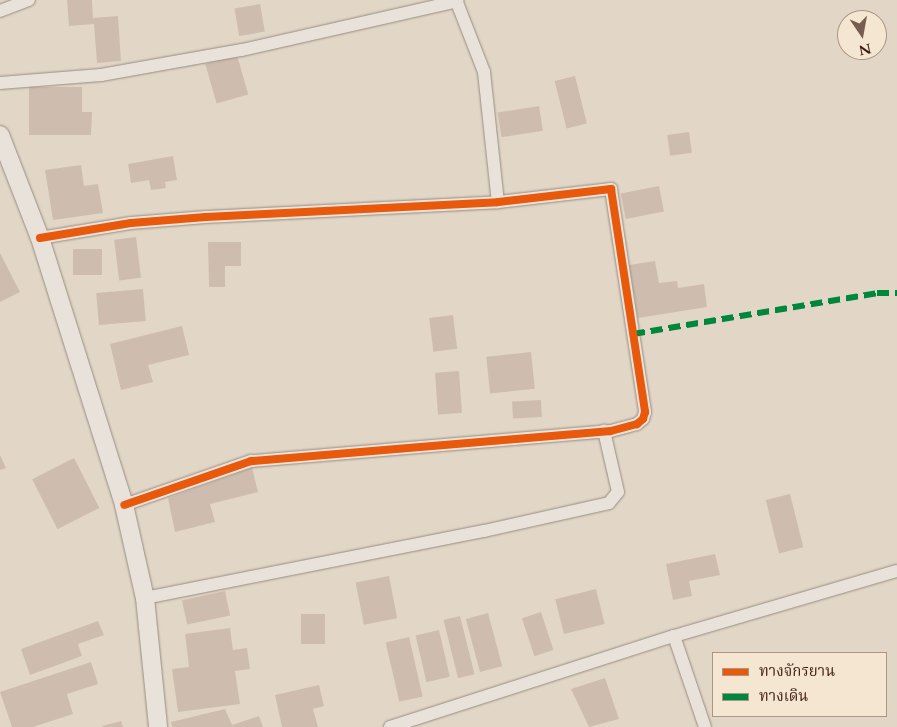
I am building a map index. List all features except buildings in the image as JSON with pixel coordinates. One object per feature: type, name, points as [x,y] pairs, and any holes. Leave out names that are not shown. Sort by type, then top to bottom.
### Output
[{"type":"street","points":[[0,11],[29,0]]},
{"type":"street","points":[[0,83],[100,75],[242,50],[457,0],[484,72],[498,202]]},
{"type":"street","points":[[0,135],[40,238],[124,505],[145,598],[158,727]]},
{"type":"street","points":[[40,238],[131,223],[206,217],[498,202],[611,189],[645,412],[643,419],[637,424],[604,431],[251,461],[124,505]]},
{"type":"street","points":[[145,598],[484,531],[609,504],[618,492],[604,431]]},
{"type":"street","points":[[390,727],[674,636],[897,571]]},
{"type":"street","points":[[674,636],[705,727]]},
{"type":"marked path","points":[[633,334],[877,293],[897,293]]},
{"type":"cycle path","points":[[40,238],[131,223],[206,217],[498,202],[611,189],[645,412],[643,419],[637,424],[610,431],[251,461],[124,505]]}]
